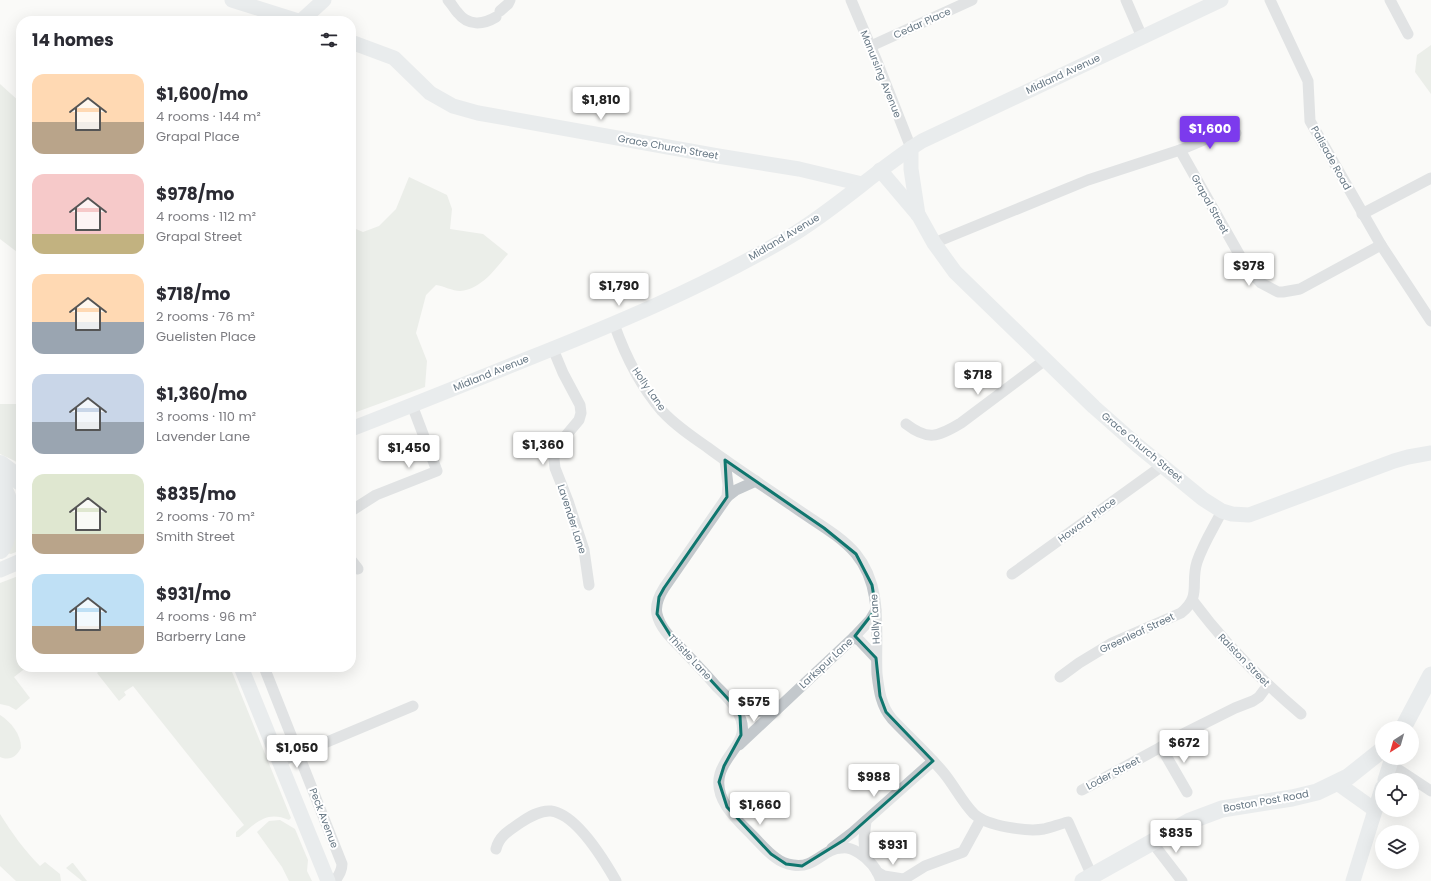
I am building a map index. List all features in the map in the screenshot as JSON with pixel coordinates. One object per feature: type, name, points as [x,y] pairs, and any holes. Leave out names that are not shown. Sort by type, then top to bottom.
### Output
[{"type":"highway","points":[[0,465],[16,473]]},
{"type":"highway","points":[[0,465],[16,478]]},
{"type":"highway","points":[[0,477],[16,492]]},
{"type":"highway","points":[[0,485],[6,498],[9,510],[7,534],[0,549]]},
{"type":"main road","points":[[1407,721],[1431,675]]},
{"type":"main road","name":"Boston Post Road","points":[[1087,879],[1190,821],[1216,811],[1305,796],[1317,792],[1360,769],[1375,763]]},
{"type":"street","points":[[232,0],[284,16]]},
{"type":"street","points":[[306,16],[324,0]]},
{"type":"street","points":[[448,0],[458,13],[468,22],[486,22],[498,14],[510,0]]},
{"type":"street","name":"Manursing Avenue","points":[[851,0],[871,46],[911,148]]},
{"type":"street","name":"Cedar Place","points":[[871,46],[972,0]]},
{"type":"street","points":[[1126,0],[1142,37]]},
{"type":"street","name":"Midland Avenue","points":[[356,427],[614,324],[703,284],[807,226],[880,170],[922,141],[1221,0]]},
{"type":"street","name":"Palisade Road","points":[[1270,0],[1308,81],[1310,121],[1362,214],[1431,321]]},
{"type":"street","points":[[1390,0],[1408,34]]},
{"type":"street","name":"Grace Church Street","points":[[356,44],[394,58],[430,93],[453,106],[478,113],[805,171],[862,184]]},
{"type":"street","points":[[934,243],[1088,180],[1180,150],[1216,135],[1236,133]]},
{"type":"street","name":"Grace Church Street","points":[[911,148],[911,169],[919,216]]},
{"type":"street","name":"Grapal Street","points":[[1180,150],[1248,270],[1261,284],[1278,292],[1300,290],[1381,245]]},
{"type":"street","name":"Grace Church Street","points":[[880,170],[919,216],[934,243],[955,272],[1045,360],[1116,426],[1203,499],[1222,511],[1232,514],[1248,515],[1388,463],[1408,457],[1431,453]]},
{"type":"street","points":[[1362,214],[1431,178]]},
{"type":"street","name":"Holly Lane","points":[[614,324],[629,361],[662,411],[682,429],[824,528],[856,554],[863,564],[872,585],[876,609],[876,658],[880,696],[886,712],[950,780],[969,808],[981,819],[992,823],[1034,830],[1044,829],[1068,822],[1087,879]]},
{"type":"street","name":"Lavender Lane","points":[[552,349],[580,405],[581,413],[578,420],[558,445],[554,459],[555,468],[568,501],[584,550],[589,585]]},
{"type":"street","points":[[906,424],[923,435],[939,435],[960,423],[1045,360]]},
{"type":"street","points":[[356,508],[376,495],[437,471],[412,405]]},
{"type":"street","points":[[725,460],[728,485],[727,497]]},
{"type":"street","name":"Howard Place","points":[[1012,574],[1162,466]]},
{"type":"street","points":[[727,497],[736,490],[756,481]]},
{"type":"street","name":"Thistle Lane","points":[[727,497],[664,588],[657,605],[657,614],[665,630],[735,707],[740,716],[742,725],[738,746],[720,774],[719,782],[722,798],[733,815],[771,854],[786,864],[802,866],[809,864],[828,851],[843,848],[850,849],[865,856]]},
{"type":"street","points":[[1193,601],[1197,562],[1222,511]]},
{"type":"street","points":[[0,570],[16,563]]},
{"type":"street","name":"Greenleaf Street","points":[[1060,678],[1079,663],[1112,643],[1181,613],[1188,608],[1193,601]]},
{"type":"street","name":"Ralston Street","points":[[1193,601],[1215,629],[1268,685],[1301,714]]},
{"type":"street","name":"Larkspur Lane","points":[[738,746],[854,637],[870,620],[876,609]]},
{"type":"street","points":[[854,637],[876,658]]},
{"type":"street","name":"Peck Avenue","points":[[243,672],[328,881]]},
{"type":"street","name":"Peck Avenue","points":[[266,672],[342,864],[342,869],[335,881]]},
{"type":"street","name":"Loder Street","points":[[1082,790],[1181,735],[1234,708],[1253,701],[1259,697],[1268,685]]},
{"type":"street","points":[[279,762],[413,706]]},
{"type":"street","points":[[735,707],[756,711],[776,710]]},
{"type":"street","points":[[1161,747],[1187,792]]},
{"type":"street","points":[[828,851],[866,821],[933,761]]},
{"type":"street","points":[[1397,765],[1431,791]]},
{"type":"street","points":[[1336,783],[1375,810],[1353,881]]},
{"type":"street","points":[[496,849],[498,841],[506,832],[532,815],[545,811],[555,812],[566,816],[578,828],[601,857],[616,881]]},
{"type":"street","points":[[866,821],[864,839],[865,856],[879,876],[902,880],[925,866],[963,852],[981,819]]},
{"type":"street","points":[[1152,842],[1182,881]]},
{"type":"highlighted area","points":[[725,460],[824,528],[856,554],[872,585],[876,609],[855,636],[876,658],[880,696],[886,712],[933,761],[844,840],[802,866],[786,864],[771,854],[727,807],[719,782],[724,766],[741,735],[740,716],[729,700],[672,638],[657,614],[659,597],[664,588],[727,497]]},
{"type":"shaded area","points":[[1431,45],[1431,94],[1415,72],[1417,55]]},
{"type":"shaded area","points":[[0,84],[16,98],[16,251],[0,239]]},
{"type":"shaded area","points":[[409,177],[447,195],[452,209],[450,229],[483,234],[508,254],[493,272],[475,286],[460,291],[436,285],[426,295],[416,333],[427,361],[425,387],[356,412],[356,229],[363,232],[379,226],[396,209]]},
{"type":"shaded area","points":[[0,404],[16,404],[16,462],[0,454]]},
{"type":"shaded area","points":[[15,505],[16,552],[11,554],[7,553]]},
{"type":"shaded area","points":[[16,577],[16,672],[20,672],[14,677],[30,698],[16,710],[9,706],[0,704],[0,583]]},
{"type":"shaded area","points":[[232,672],[291,818],[289,820],[274,816],[268,817],[256,823],[239,837],[236,837],[236,832],[244,825],[133,686],[124,692],[126,695],[119,701],[97,673]]},
{"type":"shaded area","points":[[0,715],[15,729],[21,743],[21,748],[15,756],[7,759],[0,757]]},
{"type":"shaded area","points":[[0,814],[18,841],[34,860],[40,866],[45,862],[60,874],[61,881],[16,881],[0,866]]},
{"type":"shaded area","points":[[280,820],[295,829],[308,860],[307,871],[312,881],[289,881],[282,867],[257,832],[269,821]]},
{"type":"shaded area","points":[[72,863],[87,881],[82,881],[66,868]]}]
